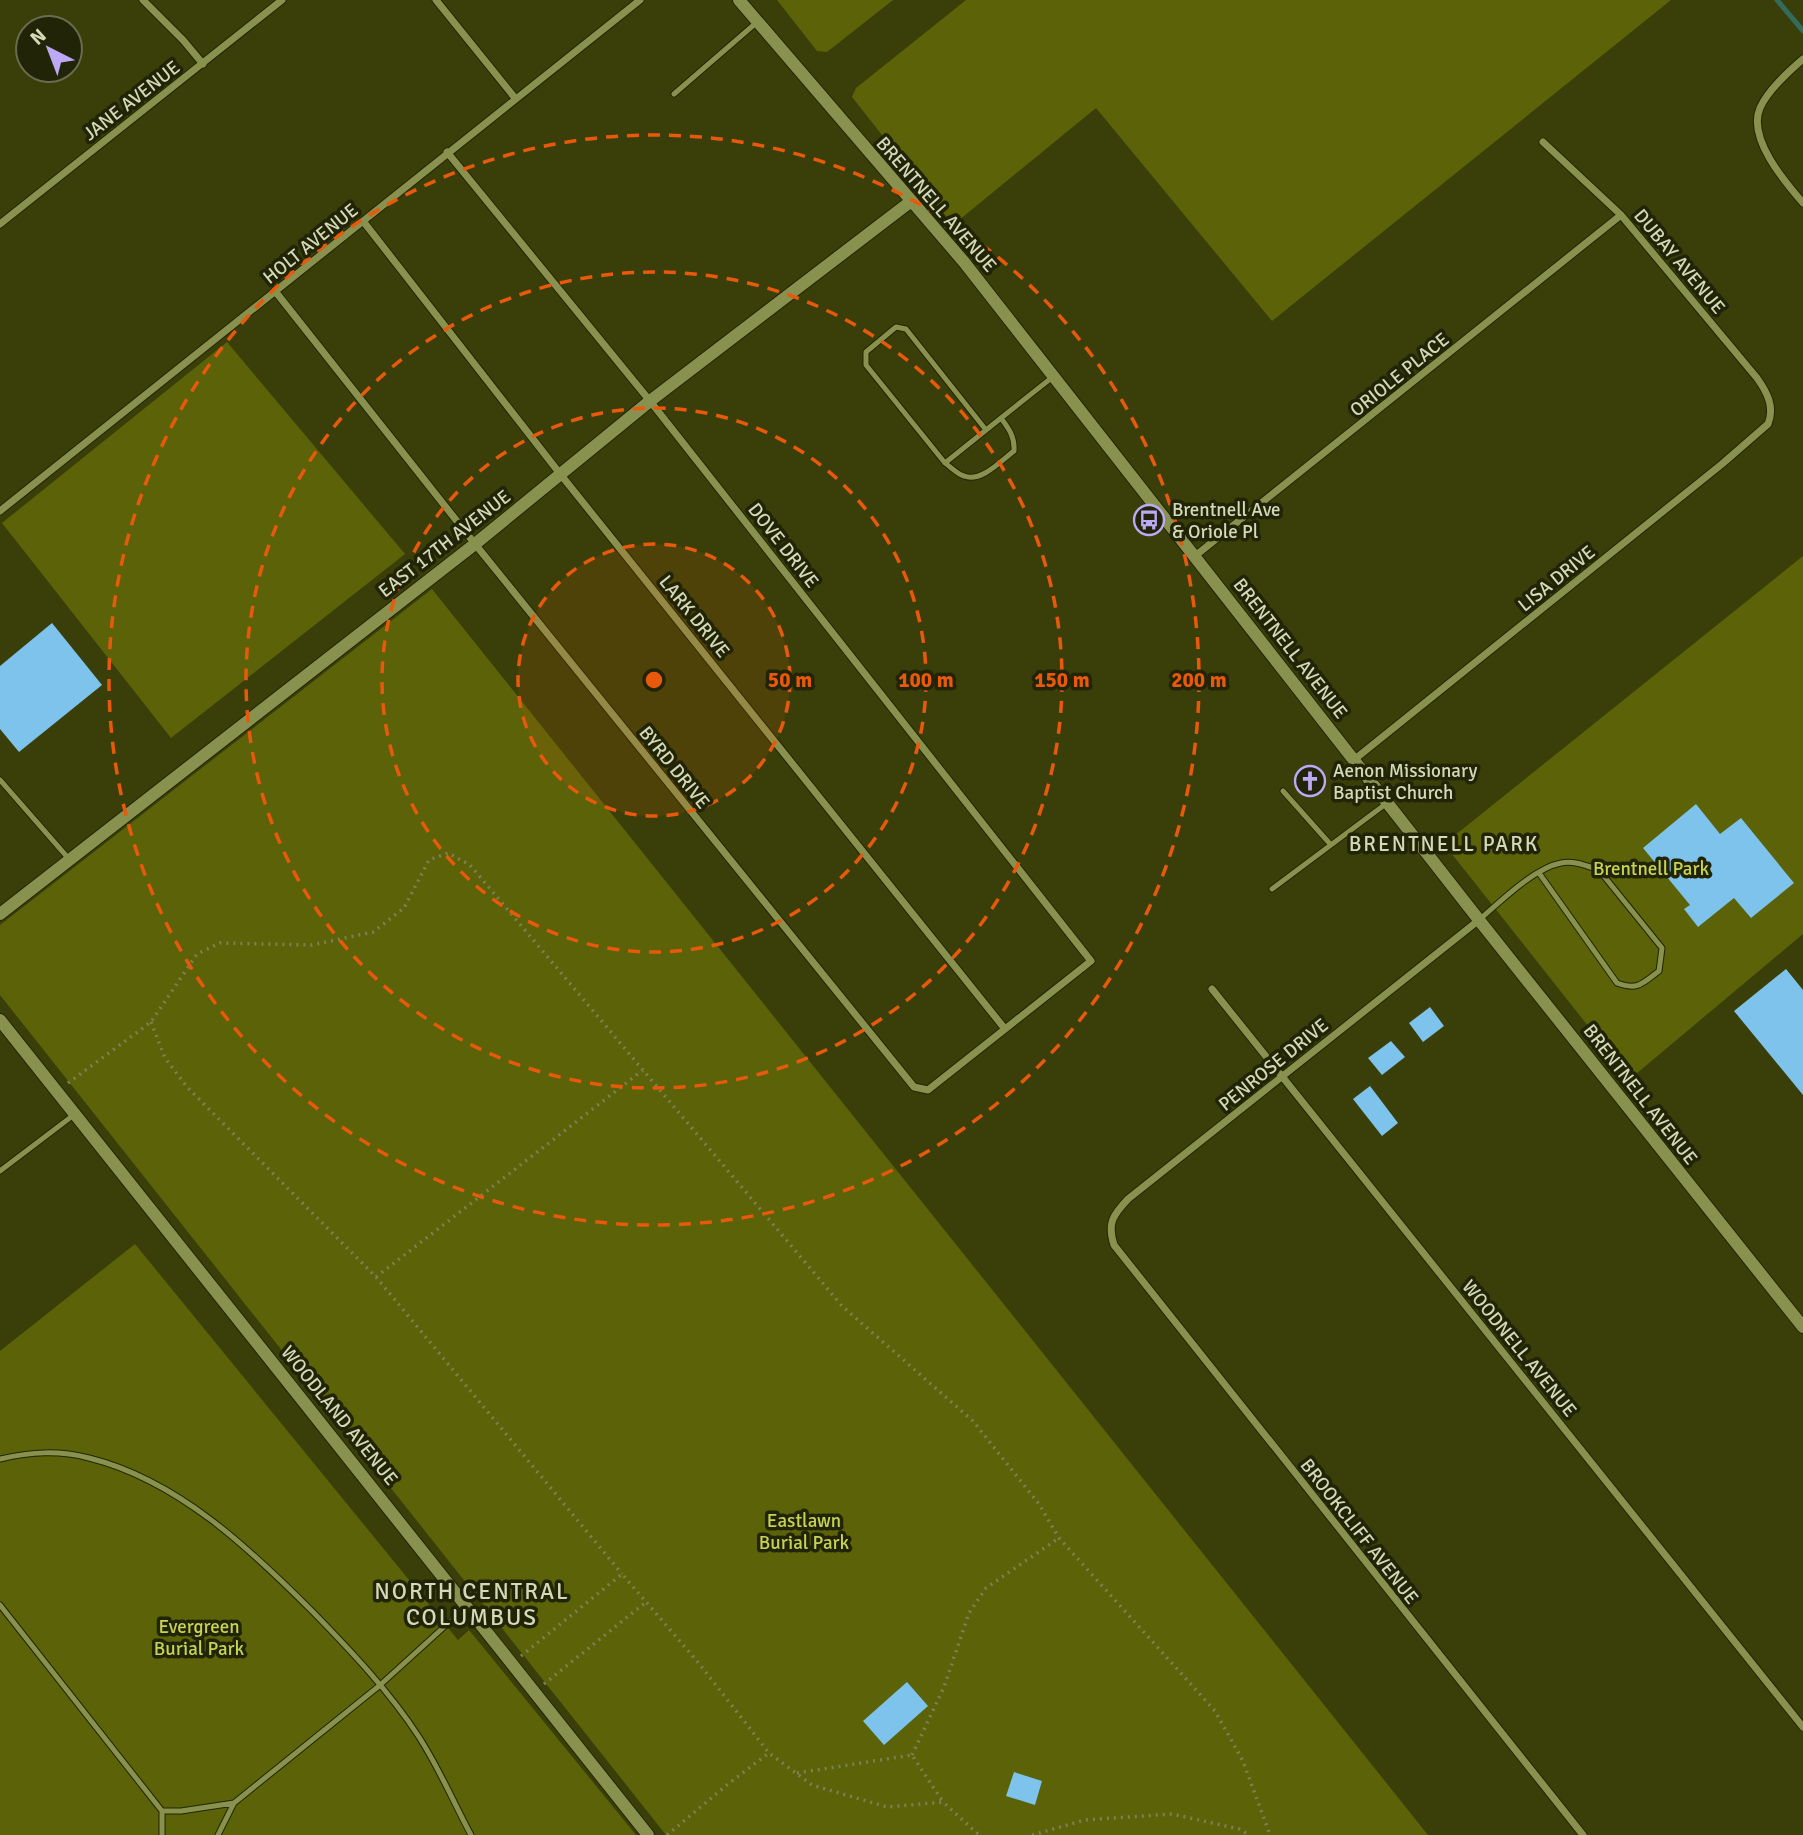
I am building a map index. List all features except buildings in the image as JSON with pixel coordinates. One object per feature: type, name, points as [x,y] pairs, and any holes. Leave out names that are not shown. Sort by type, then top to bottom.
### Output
[{"type":"street","points":[[142,0],[203,64]]},
{"type":"street","name":"JANE AVENUE","points":[[0,224],[282,0]]},
{"type":"street","points":[[436,0],[515,98]]},
{"type":"street","name":"HOLT AVENUE","points":[[0,511],[640,0]]},
{"type":"street","name":"BRENTNELL AVENUE","points":[[739,0],[964,262],[1479,920],[1803,1327]]},
{"type":"street","points":[[1803,60],[1788,72],[1760,106],[1758,115],[1760,139],[1780,176],[1803,203]]},
{"type":"street","name":"DUBAY AVENUE","points":[[1543,142],[1621,215],[1757,378],[1769,395],[1771,416]]},
{"type":"street","name":"DOVE DRIVE","points":[[447,152],[650,401],[1091,961]]},
{"type":"street","name":"EAST 17TH AVENUE","points":[[0,914],[475,544],[650,401],[910,202]]},
{"type":"street","name":"ORIOLE PLACE","points":[[1195,556],[1621,215]]},
{"type":"street","name":"LARK DRIVE","points":[[363,220],[561,475],[1005,1029]]},
{"type":"street","name":"BYRD DRIVE","points":[[275,292],[914,1087],[928,1090],[1091,961]]},
{"type":"street","name":"LISA DRIVE","points":[[1355,760],[1722,464],[1768,424],[1771,416]]},
{"type":"street","name":"PENROSE DRIVE","points":[[1114,1245],[1110,1231],[1115,1213],[1128,1199],[1479,920]]},
{"type":"street","name":"WOODNELL AVENUE","points":[[1212,989],[1803,1727]]},
{"type":"street","name":"WOODLAND AVENUE","points":[[0,1020],[648,1835]]},
{"type":"street","name":"BROOKCLIFF AVENUE","points":[[1114,1245],[1583,1835]]},
{"type":"lane","points":[[674,94],[757,22]]},
{"type":"lane","points":[[986,430],[906,329],[896,327],[866,352],[866,365],[945,463],[963,476],[971,478],[981,475],[1014,451],[1015,442],[1000,418]]},
{"type":"lane","points":[[945,463],[1054,376]]},
{"type":"lane","points":[[0,780],[70,860]]},
{"type":"lane","points":[[1283,791],[1331,845]]},
{"type":"lane","points":[[1272,889],[1388,803]]},
{"type":"lane","points":[[1479,920],[1539,873],[1561,862],[1583,864],[1599,870],[1662,948],[1659,971],[1640,985],[1630,988],[1617,983],[1539,873]]},
{"type":"lane","points":[[0,1171],[75,1114]]},
{"type":"lane","points":[[0,1459],[34,1451],[88,1457],[151,1481],[211,1521],[266,1565],[355,1655],[419,1737],[471,1835]]},
{"type":"lane","points":[[0,1605],[162,1811],[162,1835]]},
{"type":"lane","points":[[218,1835],[233,1803],[379,1686],[467,1607]]},
{"type":"lane","points":[[162,1811],[181,1811],[233,1803]]},
{"type":"path","points":[[57,1092],[152,1022],[197,954],[220,943],[313,945],[373,932],[404,908],[429,860],[448,853],[470,865],[842,1306],[973,1421],[1038,1504],[1059,1538],[1215,1711],[1243,1761],[1270,1835]]},
{"type":"path","points":[[152,1022],[165,1058],[187,1087],[376,1277],[697,1661],[769,1753],[812,1785],[887,1807],[943,1802]]},
{"type":"path","points":[[376,1277],[643,1070]]},
{"type":"path","points":[[912,1755],[944,1687],[969,1613],[986,1588],[1059,1538]]},
{"type":"path","points":[[512,1664],[622,1574]]},
{"type":"path","points":[[534,1692],[646,1602]]},
{"type":"path","points":[[667,1835],[769,1753]]},
{"type":"path","points":[[796,1773],[912,1755]]},
{"type":"path","points":[[912,1755],[943,1802],[979,1835]]},
{"type":"path","points":[[1032,1835],[1085,1820],[1172,1814],[1239,1829],[1249,1835]]},
{"type":"green space","points":[[777,0],[893,0],[827,52],[817,51]]},
{"type":"green space","points":[[966,0],[1671,0],[1272,321],[1096,108],[953,225],[852,97],[856,88]]},
{"type":"green space","points":[[227,342],[405,554],[171,738],[2,523]]},
{"type":"green space","name":"Brentnell Park","points":[[1803,556],[1803,934],[1630,1079],[1444,844]]},
{"type":"green space","name":"Eastlawn Burial Park","points":[[432,589],[1428,1835],[666,1835],[0,995],[0,925]]},
{"type":"green space","name":"Evergreen Burial Park","points":[[135,1244],[458,1640],[469,1630],[636,1835],[0,1835],[0,1351]]},
{"type":"waterway","points":[[1777,0],[1803,31]]},
{"type":"place","name":"Brentnell Ave & Oriole Pl","points":[[1149,520]]},
{"type":"place","name":"Aenon Missionary Baptist Church","points":[[1310,781]]},
{"type":"district","name":"BRENTNELL PARK","points":[[1444,844]]},
{"type":"district","name":"NORTH CENTRAL COLUMBUS","points":[[472,1604]]}]
